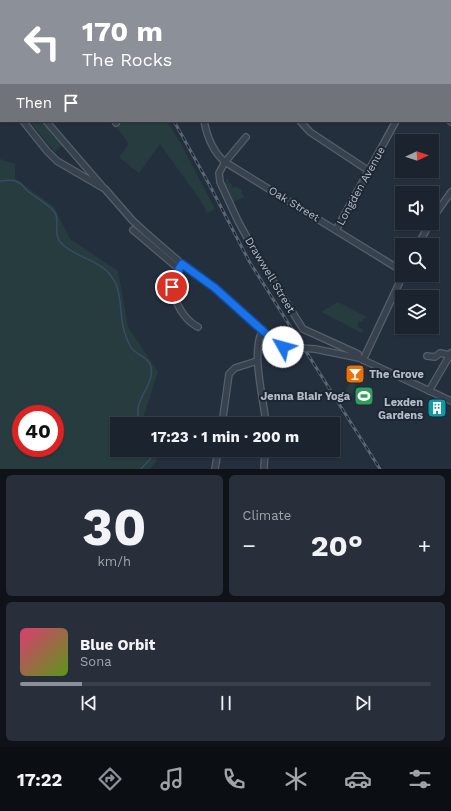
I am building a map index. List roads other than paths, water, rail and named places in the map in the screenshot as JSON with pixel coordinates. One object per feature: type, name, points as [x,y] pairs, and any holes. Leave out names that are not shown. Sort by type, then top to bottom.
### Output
[{"type":"street","points":[[24,122],[57,161],[102,186]]},
{"type":"street","points":[[47,122],[102,186],[145,232],[181,267]]},
{"type":"street","name":"Oak Street","points":[[204,122],[210,143],[220,158],[225,162],[395,267]]},
{"type":"street","points":[[301,122],[310,132],[369,171]]},
{"type":"street","name":"Longden Avenue","points":[[336,230],[395,122]]},
{"type":"street","points":[[225,162],[246,137]]},
{"type":"street","name":"Drawwell Street","points":[[225,162],[219,173],[220,182],[226,198],[255,252],[303,329],[358,354],[361,359]]},
{"type":"street","points":[[439,209],[451,192]]},
{"type":"street","points":[[134,230],[181,267],[215,288],[283,347],[315,349],[361,359],[451,402]]},
{"type":"street","points":[[181,267],[172,287],[173,295],[188,320],[198,327]]},
{"type":"street","points":[[361,359],[400,282]]},
{"type":"street","points":[[263,330],[260,337],[257,361],[265,417]]},
{"type":"street","points":[[427,356],[435,357],[440,353],[450,354],[429,391]]},
{"type":"street","points":[[223,417],[229,374],[235,368],[257,361]]},
{"type":"street","points":[[215,469],[217,457]]},
{"type":"street","points":[[264,469],[265,457]]},
{"type":"waterway","points":[[0,181],[12,180],[18,182],[52,209],[55,212],[57,219],[57,234],[59,241],[69,249],[104,269],[110,274],[115,282],[120,301],[122,323],[127,340],[132,349],[145,358],[151,367],[149,382],[138,408],[138,417]]},
{"type":"waterway","points":[[141,469],[151,457]]},
{"type":"railway","points":[[175,122],[249,261],[380,469]]},
{"type":"place","name":"The Grove","points":[[355,374]]},
{"type":"place","name":"Jenna Blair Yoga","points":[[364,396]]},
{"type":"place","name":"Lexden Gardens","points":[[437,408]]}]
